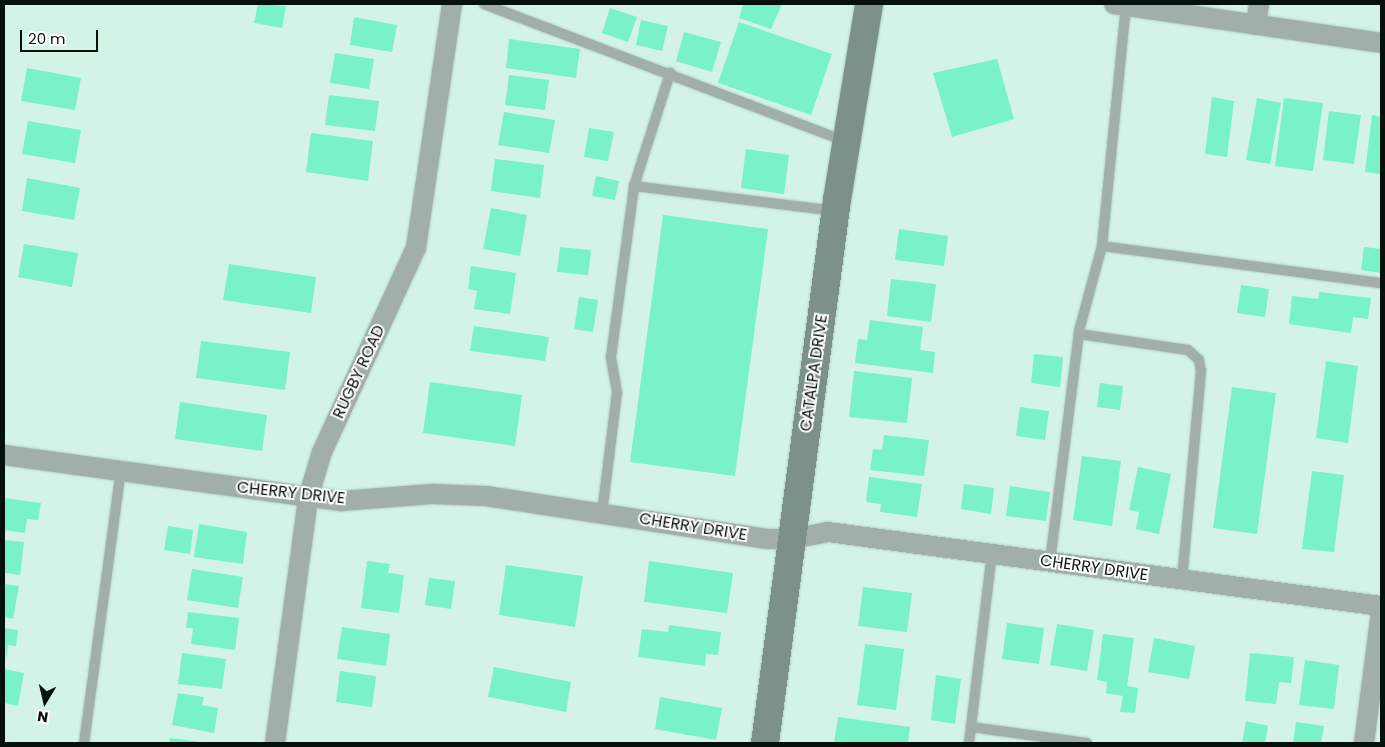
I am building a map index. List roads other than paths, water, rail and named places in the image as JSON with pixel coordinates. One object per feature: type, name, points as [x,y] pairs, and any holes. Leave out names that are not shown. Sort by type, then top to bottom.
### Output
[{"type":"street","name":"RUGBY ROAD","points":[[275,743],[308,498],[322,452],[416,248],[452,4]]},
{"type":"street","name":"CATALPA DRIVE","points":[[765,743],[836,211],[849,142],[869,4]]},
{"type":"street","points":[[1256,25],[1259,4]]},
{"type":"street","points":[[1120,5],[1381,43]]},
{"type":"street","name":"CHERRY DRIVE","points":[[4,454],[308,498],[342,501],[432,494],[486,496],[768,539],[792,539],[828,532],[1381,606]]},
{"type":"street","points":[[1364,743],[1381,612]]},
{"type":"lane","points":[[484,4],[849,142]]},
{"type":"lane","points":[[1050,562],[1079,334],[1102,246],[1120,5]]},
{"type":"lane","points":[[602,513],[617,392],[611,357],[634,186],[670,73]]},
{"type":"lane","points":[[634,186],[836,211]]},
{"type":"lane","points":[[1102,246],[1381,283]]},
{"type":"lane","points":[[1079,334],[1188,350],[1199,360],[1201,371],[1182,580]]},
{"type":"lane","points":[[84,743],[121,471]]},
{"type":"lane","points":[[969,743],[992,554]]},
{"type":"lane","points":[[971,727],[1087,743]]}]
